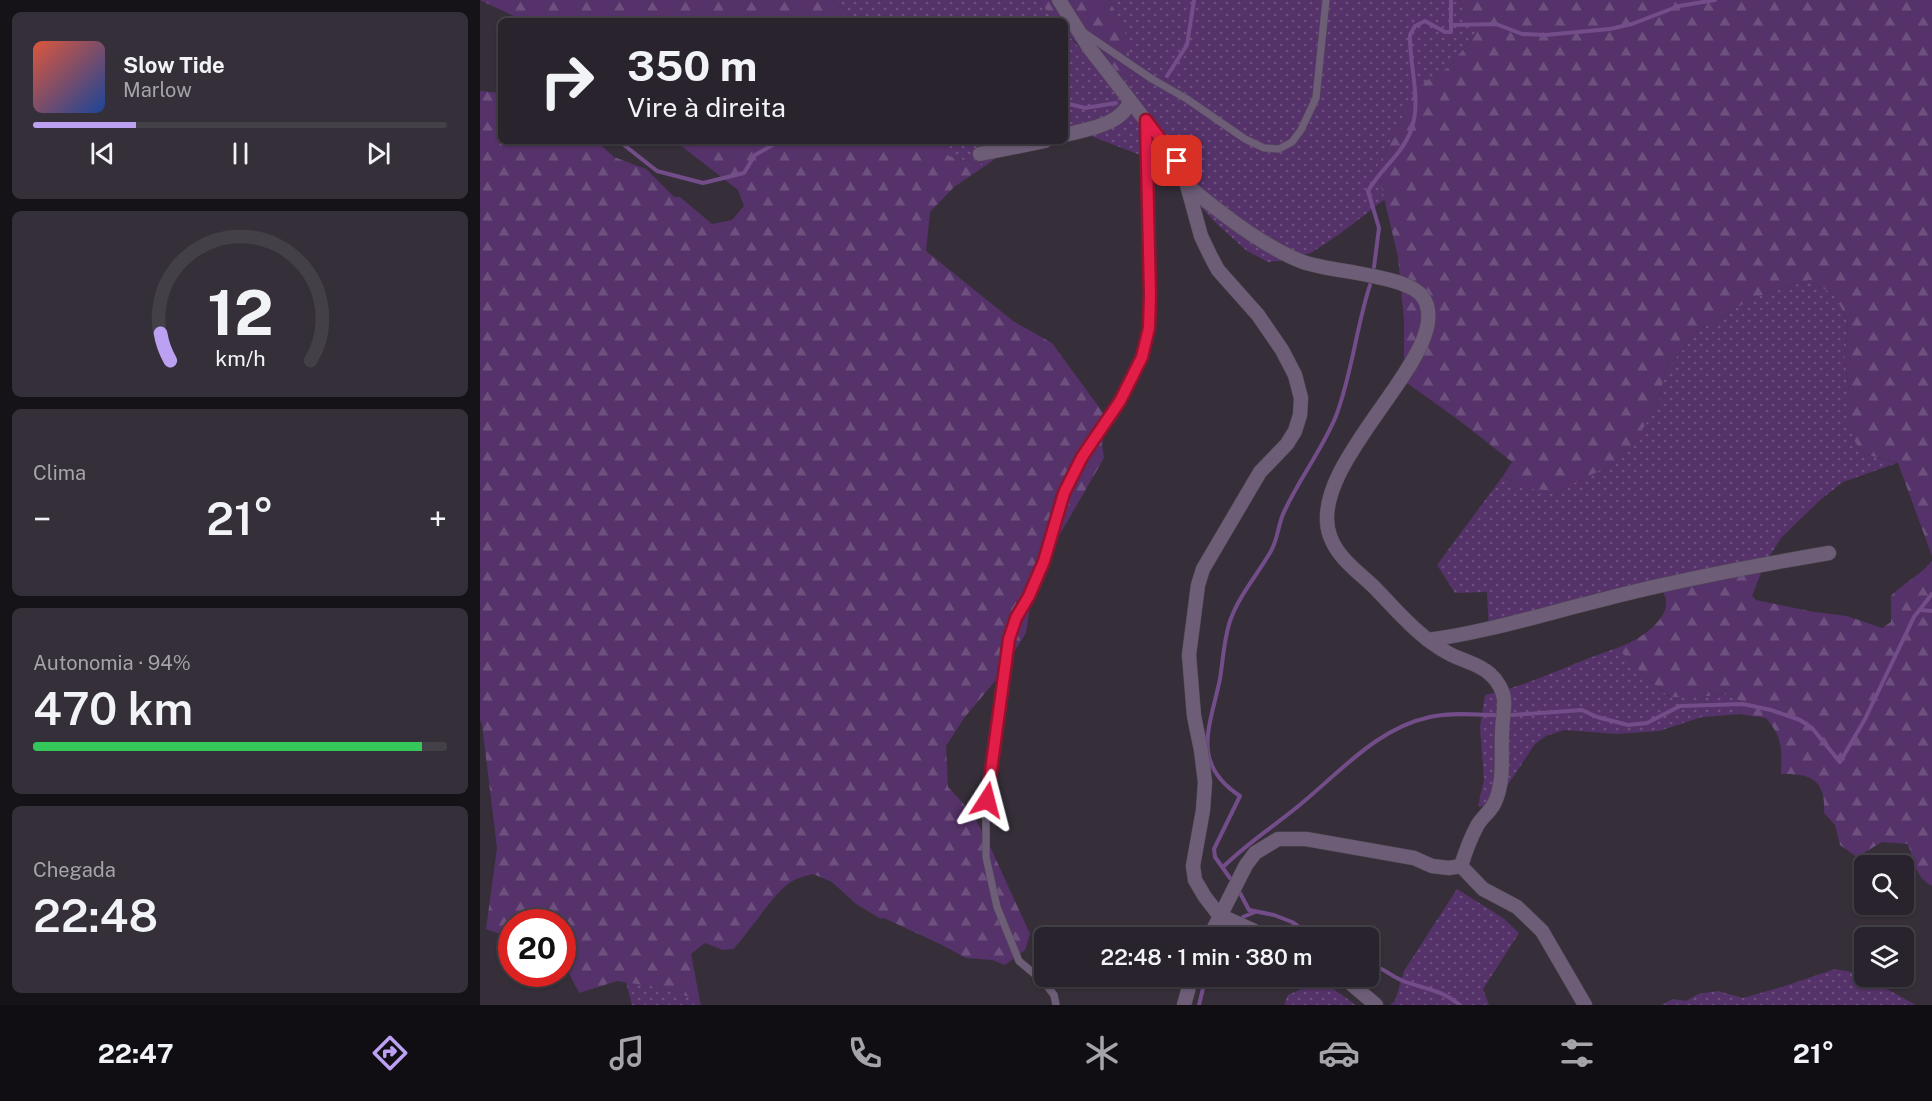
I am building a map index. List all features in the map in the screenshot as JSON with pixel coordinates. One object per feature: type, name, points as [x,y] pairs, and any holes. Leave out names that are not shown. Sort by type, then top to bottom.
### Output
[{"type":"street","points":[[1059,0],[1090,49],[1177,161],[1209,255],[1218,270],[1258,315],[1282,350],[1295,375],[1301,398],[1300,415],[1295,431],[1287,444],[1260,472],[1203,569],[1198,585],[1190,655],[1194,716],[1201,750],[1204,782],[1203,810],[1193,866],[1195,880],[1199,889],[1220,915],[1246,927]]},
{"type":"street","points":[[1068,134],[1117,118],[1127,110],[1130,100]]},
{"type":"street","points":[[980,154],[1029,144]]},
{"type":"street","points":[[1187,185],[1217,210],[1274,247],[1303,262],[1380,278],[1410,287],[1421,294],[1427,305],[1430,320],[1417,355],[1357,441],[1342,469],[1328,508],[1328,524],[1330,536],[1342,557],[1428,640],[1449,654],[1479,666],[1491,675],[1500,688],[1504,699],[1502,775],[1499,789],[1494,804],[1477,825],[1461,867]]},
{"type":"street","points":[[1428,640],[1469,635],[1603,599],[1829,552]]},
{"type":"street","points":[[1214,927],[1241,874],[1255,853],[1278,839],[1306,839],[1414,858],[1432,866],[1461,867],[1483,889],[1517,906],[1542,931],[1572,987],[1585,1005]]},
{"type":"street","points":[[1184,1005],[1188,987]]},
{"type":"street","points":[[1355,987],[1376,1005]]},
{"type":"lane","points":[[1078,28],[1245,139],[1264,147],[1279,149],[1292,142],[1301,130],[1316,98],[1326,0]]},
{"type":"lane","points":[[1056,1005],[1054,995],[1044,982],[1019,961],[997,907],[986,857],[987,800],[1009,639],[1016,618],[1029,596],[1044,561],[1064,493],[1082,457],[1104,427],[1132,379],[1142,357],[1149,328],[1150,240],[1146,120]]},
{"type":"green space","points":[[480,0],[832,0],[855,18],[518,18]]},
{"type":"green space","points":[[832,0],[1038,0],[1053,18],[855,18]]},
{"type":"green space","points":[[1038,0],[1109,0],[1125,31],[1132,74],[1123,83],[1068,35],[1068,18],[1053,18]]},
{"type":"green space","points":[[1109,0],[1460,0],[1476,33],[1449,67],[1418,87],[1377,168],[1385,199],[1311,253],[1268,262],[1247,251],[1218,225],[1156,161],[1088,135],[1068,138],[1068,35],[1078,46],[1125,31]]},
{"type":"green space","points":[[1460,0],[1932,0],[1932,556],[1898,463],[1864,454],[1853,439],[1849,423],[1849,392],[1845,362],[1848,321],[1835,296],[1810,280],[1753,298],[1698,331],[1665,371],[1658,406],[1621,460],[1558,491],[1521,488],[1503,476],[1512,462],[1404,381],[1404,320],[1398,257],[1377,168],[1418,86],[1449,67],[1476,33],[1466,23]]},
{"type":"green space","points":[[480,91],[498,93],[498,144],[599,144],[614,157],[646,169],[674,197],[680,197],[712,224],[732,220],[744,206],[738,190],[679,144],[942,144],[949,156],[985,166],[954,187],[930,212],[926,251],[1013,321],[1052,343],[1107,418],[1102,445],[1104,458],[1034,579],[1026,633],[996,680],[964,718],[946,746],[948,787],[972,813],[988,842],[1030,934],[1025,950],[1005,965],[992,960],[966,958],[884,918],[881,919],[856,904],[832,882],[813,874],[796,879],[784,887],[733,949],[723,950],[705,943],[691,954],[700,1001],[664,988],[617,981],[579,993],[576,987],[576,909],[498,909],[498,933],[486,929],[497,848],[480,720]]},
{"type":"green space","points":[[941,144],[1016,144],[985,166],[949,156]]},
{"type":"green space","points":[[1810,280],[1835,296],[1848,321],[1845,362],[1849,392],[1849,423],[1864,454],[1897,463],[1843,482],[1819,501],[1781,538],[1764,565],[1489,631],[1487,592],[1455,593],[1437,565],[1503,476],[1521,488],[1658,406],[1665,371],[1698,331],[1753,298]]},
{"type":"green space","points":[[1932,560],[1932,886],[1919,873],[1908,844],[1882,842],[1860,855],[1854,855],[1840,845],[1835,825],[1824,813],[1822,793],[1815,781],[1801,775],[1781,774],[1780,744],[1776,732],[1766,718],[1740,714],[1742,702],[1726,693],[1702,697],[1671,697],[1651,682],[1617,648],[1641,636],[1662,616],[1666,600],[1658,583],[1764,565],[1752,596],[1756,600],[1847,616],[1882,628],[1891,622],[1891,596]]},
{"type":"green space","points":[[1617,648],[1651,682],[1670,697],[1702,697],[1726,693],[1742,702],[1740,714],[1702,717],[1659,731],[1617,734],[1564,730],[1546,736],[1535,744],[1501,795],[1490,807],[1478,806],[1484,779],[1480,727],[1485,695],[1519,686]]},
{"type":"green space","points":[[1457,889],[1503,918],[1519,933],[1483,989],[1489,1005],[1390,1005],[1395,1001],[1404,971]]},
{"type":"green space","points":[[1835,969],[1854,972],[1854,987],[1883,987],[1916,1005],[1661,1005],[1673,999],[1686,1001],[1698,994],[1718,991],[1743,998]]},
{"type":"green space","points":[[626,982],[664,988],[700,1001],[701,1005],[632,1005]]},
{"type":"green space","points":[[1306,987],[1330,987],[1356,1005],[1284,1005],[1288,995]]},
{"type":"waterway","points":[[1167,76],[1187,45],[1194,0]]},
{"type":"waterway","points":[[1374,267],[1379,228],[1368,191],[1401,149],[1414,121],[1415,97],[1410,35],[1415,26],[1425,21],[1445,32],[1451,32],[1451,0]]},
{"type":"waterway","points":[[1452,25],[1496,24],[1522,34],[1545,35],[1610,29],[1632,24],[1679,6],[1715,0]]},
{"type":"waterway","points":[[1068,104],[1085,108],[1116,103]]},
{"type":"waterway","points":[[623,144],[657,171],[703,183],[744,173],[755,155],[775,144]]},
{"type":"waterway","points":[[1230,878],[1215,857],[1214,849],[1240,796],[1214,771],[1209,757],[1208,743],[1228,628],[1238,602],[1271,551],[1284,512],[1336,416],[1370,285]]},
{"type":"waterway","points":[[1512,715],[1582,710],[1597,717],[1628,725],[1647,723],[1680,706],[1743,704],[1800,720],[1812,728],[1840,762],[1865,719],[1914,617],[1932,594]]},
{"type":"waterway","points":[[1920,610],[1932,611]]},
{"type":"waterway","points":[[1223,867],[1346,764],[1394,730],[1411,722],[1438,715],[1495,715]]},
{"type":"waterway","points":[[1240,893],[1249,910],[1274,915],[1299,927]]},
{"type":"waterway","points":[[1243,917],[1255,912]]},
{"type":"waterway","points":[[1379,969],[1403,981],[1439,992],[1460,1005]]},
{"type":"waterway","points":[[1199,1005],[1203,987]]},
{"type":"route","points":[[987,800],[1009,639],[1016,618],[1029,596],[1044,561],[1064,493],[1082,457],[1104,427],[1132,379],[1142,357],[1149,328],[1150,240],[1146,120],[1177,161]]}]
